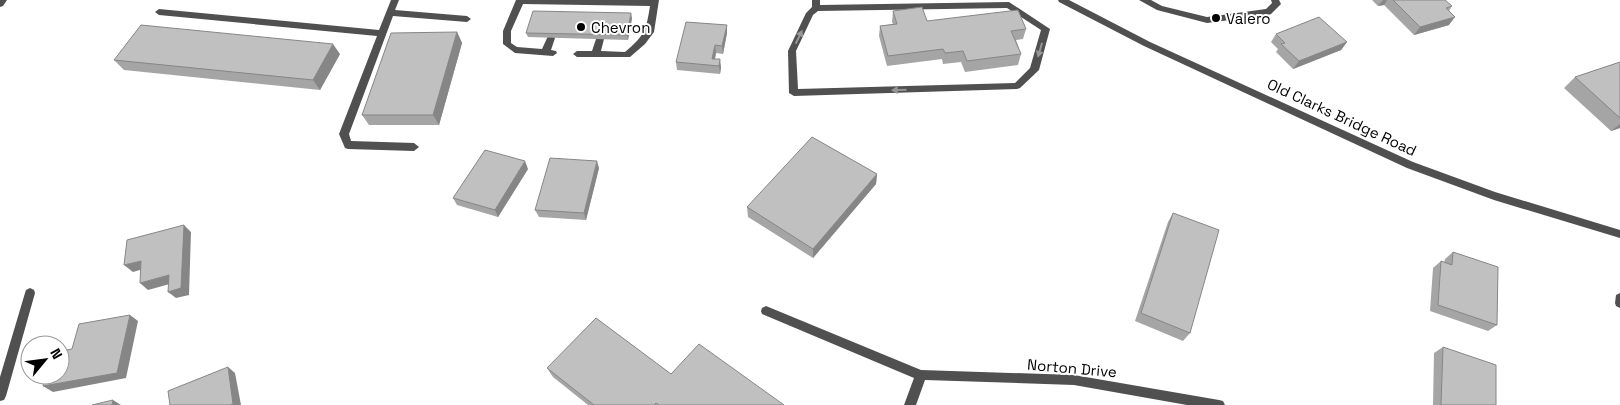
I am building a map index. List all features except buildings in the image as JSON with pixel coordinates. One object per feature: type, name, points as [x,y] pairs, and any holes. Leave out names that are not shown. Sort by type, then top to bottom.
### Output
[{"type":"street","points":[[0,4],[3,0]]},
{"type":"street","points":[[395,0],[344,134],[348,145],[414,147]]},
{"type":"street","points":[[551,38],[549,53],[515,50],[506,44],[507,31],[520,0],[562,5],[609,7],[654,2],[652,28],[646,40],[627,56],[576,54]]},
{"type":"street","name":"Old Clarks Bridge Road","points":[[1062,0],[1147,44],[1410,165],[1494,196],[1620,234]]},
{"type":"street","points":[[1143,0],[1160,8],[1208,20],[1268,12],[1277,4],[1275,0]]},
{"type":"street","points":[[914,3],[1008,3],[1046,29],[1034,70],[1016,86],[794,93],[792,51],[816,4],[914,3]]},
{"type":"street","points":[[159,12],[382,33]]},
{"type":"street","points":[[390,13],[467,19]]},
{"type":"street","points":[[596,54],[600,39]]},
{"type":"street","points":[[0,396],[30,292]]},
{"type":"street","points":[[1620,298],[1620,303]]},
{"type":"street","name":"Norton Drive","points":[[766,311],[921,375],[1074,380],[1219,405]]},
{"type":"street","points":[[910,405],[921,375]]},
{"type":"place","name":"Valero","points":[[1216,18]]},
{"type":"place","name":"Chevron","points":[[581,27]]}]
